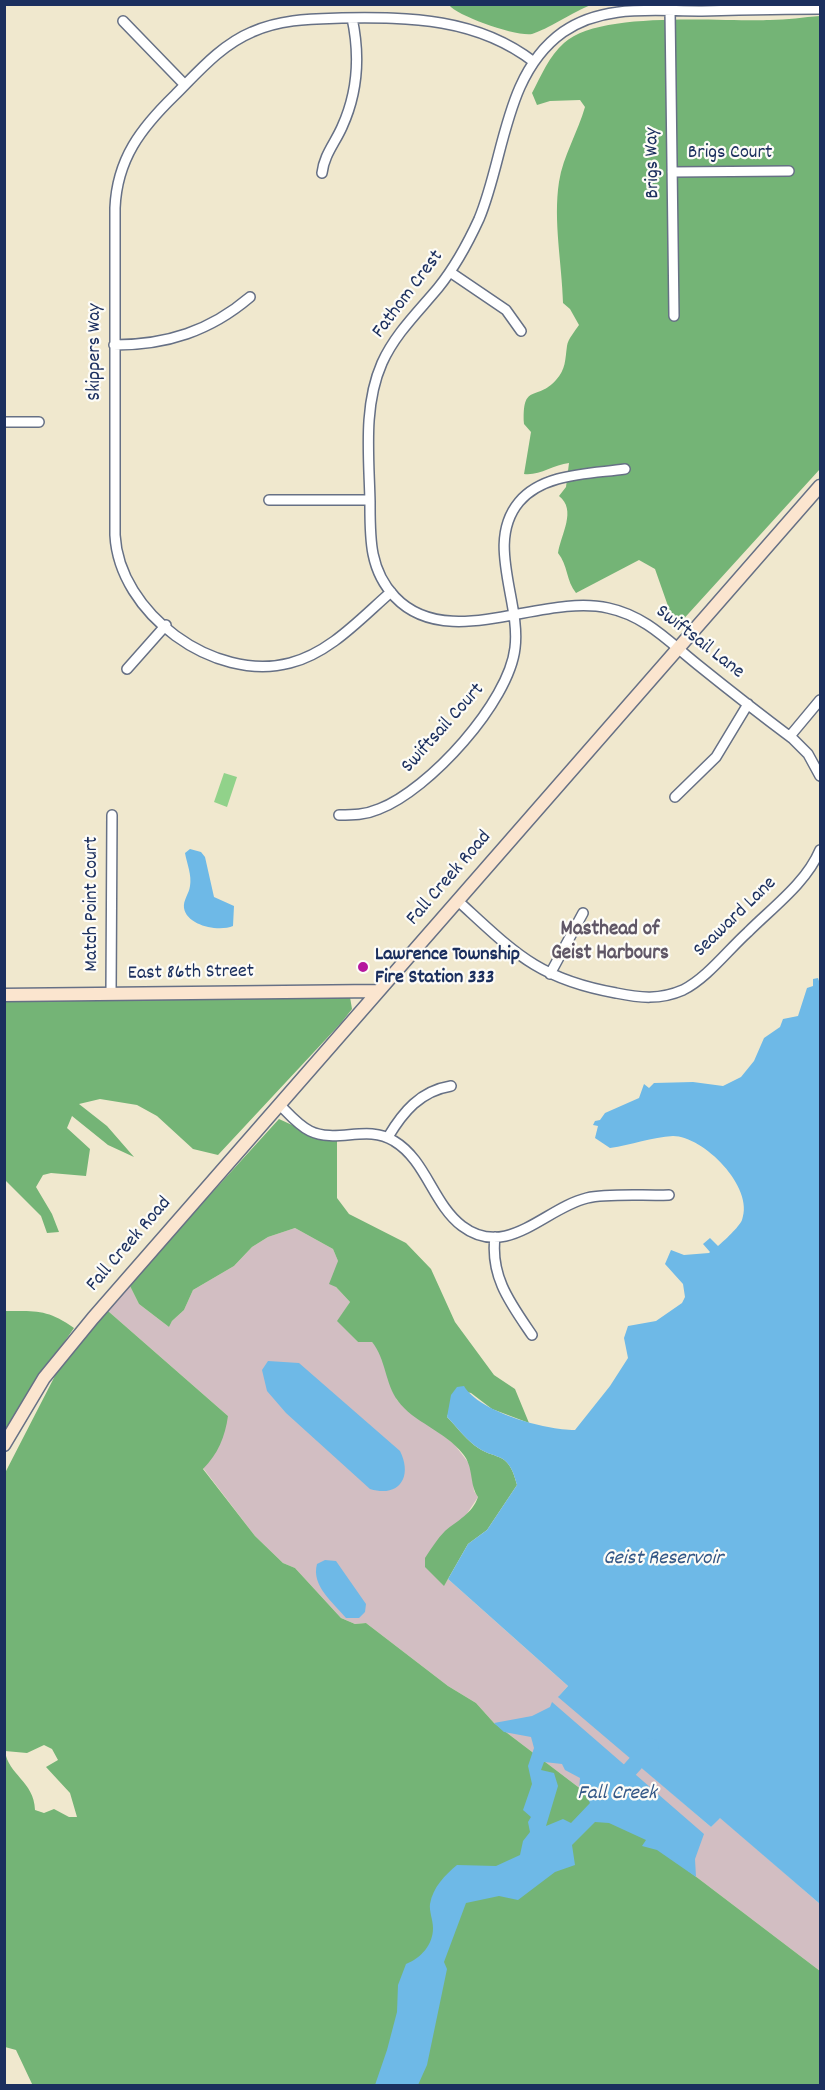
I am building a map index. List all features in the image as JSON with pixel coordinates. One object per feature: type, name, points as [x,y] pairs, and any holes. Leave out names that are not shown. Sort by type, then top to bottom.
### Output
[{"type":"main road","name":"Fall Creek Road","points":[[4,1445],[44,1378],[93,1318],[820,486]]},
{"type":"main road","name":"East 86th Street","points":[[4,995],[378,991]]},
{"type":"street","name":"Fathom Crest","points":[[391,592],[379,575],[372,554],[369,419],[376,379],[396,339],[450,272],[468,241],[485,204],[518,92],[534,62],[556,38],[580,22],[628,11],[820,9]]},
{"type":"street","name":"Brigs Way","points":[[670,10],[674,316]]},
{"type":"street","name":"Skippers Way","points":[[391,592],[323,649],[290,663],[266,667],[234,664],[207,655],[166,625],[133,591],[121,568],[116,548],[115,208],[119,174],[130,147],[144,126],[227,46],[260,28],[300,20],[352,18],[400,17],[450,23],[501,42],[534,62]]},
{"type":"street","points":[[322,173],[327,153],[345,120],[354,88],[357,51],[352,18]]},
{"type":"street","points":[[123,21],[185,85]]},
{"type":"street","name":"Brigs Court","points":[[672,172],[789,171]]},
{"type":"street","points":[[450,272],[506,310],[521,332]]},
{"type":"street","points":[[114,345],[158,343],[192,333],[221,319],[250,297]]},
{"type":"street","points":[[4,422],[39,422]]},
{"type":"street","name":"Swiftsail Court","points":[[339,815],[362,815],[381,809],[412,791],[431,775],[501,693],[509,674],[516,646],[515,613],[504,537],[510,518],[520,500],[536,487],[555,479],[625,469]]},
{"type":"street","points":[[269,500],[370,500]]},
{"type":"street","name":"Swiftsail Lane","points":[[391,592],[406,607],[437,620],[458,622],[572,605],[608,608],[651,625],[790,736],[808,754],[820,776]]},
{"type":"street","points":[[127,669],[166,625]]},
{"type":"street","points":[[790,736],[820,700]]},
{"type":"street","points":[[675,797],[716,757],[748,704]]},
{"type":"street","name":"Match Point Court","points":[[111,815],[111,994]]},
{"type":"street","points":[[817,867],[820,850]]},
{"type":"street","name":"Seaward Lane","points":[[458,900],[518,955],[550,974],[573,985],[641,998],[674,994],[701,976],[817,867]]},
{"type":"street","points":[[550,974],[583,913]]},
{"type":"street","points":[[388,1137],[405,1110],[417,1100],[431,1092],[451,1086]]},
{"type":"street","points":[[279,1104],[304,1127],[319,1134],[372,1132],[388,1137],[412,1157],[456,1221],[478,1235],[495,1237],[522,1232],[570,1203],[590,1197],[669,1195]]},
{"type":"street","points":[[495,1237],[494,1258],[499,1282],[532,1335]]},
{"type":"shaded area","points":[[295,1228],[333,1249],[338,1261],[336,1287],[350,1302],[338,1321],[358,1342],[372,1342],[379,1350],[397,1400],[454,1444],[471,1466],[474,1491],[478,1497],[464,1518],[445,1532],[444,1585],[448,1579],[568,1686],[559,1696],[711,1827],[720,1817],[820,1904],[820,1971],[494,1723],[476,1703],[448,1686],[366,1623],[355,1624],[341,1618],[295,1568],[283,1563],[255,1536],[203,1468],[228,1416],[108,1311],[129,1284],[139,1304],[169,1327],[184,1310],[193,1290],[234,1266],[252,1247],[268,1237]]},
{"type":"green space","points":[[449,5],[591,5],[538,32],[524,34],[475,20],[454,10]]},
{"type":"green space","points":[[820,16],[820,469],[679,624],[667,613],[668,606],[655,569],[639,560],[576,593],[558,553],[567,515],[567,508],[559,496],[566,487],[569,463],[524,474],[531,432],[524,424],[524,411],[528,397],[549,386],[562,372],[568,343],[579,325],[570,309],[563,303],[557,197],[561,172],[585,107],[580,100],[550,101],[537,105],[532,93],[550,60],[564,43],[581,33],[605,26],[662,20],[776,20]]},
{"type":"green space","points":[[224,773],[237,777],[227,807],[214,802]]},
{"type":"green space","points":[[350,997],[352,1009],[341,1023],[218,1155],[193,1149],[157,1116],[137,1105],[100,1099],[79,1104],[107,1126],[134,1157],[108,1145],[72,1116],[67,1128],[90,1149],[86,1176],[51,1173],[43,1175],[36,1187],[52,1214],[59,1232],[47,1233],[41,1216],[5,1180],[4,1000]]},
{"type":"green space","points":[[279,1119],[316,1136],[337,1141],[337,1198],[349,1214],[406,1243],[431,1269],[455,1322],[494,1375],[515,1389],[529,1423],[492,1409],[471,1393],[457,1390],[447,1417],[474,1445],[505,1461],[517,1485],[487,1530],[468,1544],[444,1586],[425,1567],[425,1558],[442,1534],[468,1512],[478,1497],[473,1487],[469,1464],[456,1446],[412,1415],[398,1401],[372,1342],[358,1342],[337,1321],[350,1302],[336,1287],[329,1284],[338,1261],[333,1249],[295,1228],[268,1237],[252,1247],[234,1266],[193,1290],[184,1310],[169,1327],[139,1304],[129,1284]]},
{"type":"green space","points":[[5,1311],[41,1312],[56,1317],[74,1328],[33,1387],[5,1438]]},
{"type":"green space","points":[[108,1311],[228,1416],[220,1445],[203,1469],[255,1536],[283,1563],[295,1568],[341,1618],[355,1624],[366,1623],[448,1686],[476,1703],[494,1723],[820,1971],[820,2085],[33,2086],[16,2050],[5,2047],[5,1751],[5,1473],[59,1368]],"holes":[[[44,1745],[52,1749],[58,1760],[46,1767],[70,1793],[77,1817],[69,1817],[54,1809],[44,1813],[35,1810],[30,1792],[11,1766],[5,1751],[27,1753]]]},
{"type":"water","points":[[190,849],[201,852],[205,857],[214,897],[234,906],[233,926],[212,928],[204,926],[186,914],[184,905],[189,889],[190,874],[185,853]]},
{"type":"water","name":"Geist Reservoir","points":[[818,978],[820,984],[820,1904],[720,1818],[711,1827],[558,1697],[568,1686],[448,1579],[468,1544],[487,1530],[517,1485],[505,1461],[474,1445],[447,1417],[451,1395],[457,1387],[464,1386],[483,1404],[514,1418],[547,1427],[575,1430],[610,1386],[628,1358],[624,1338],[628,1326],[656,1321],[682,1303],[685,1297],[683,1284],[665,1264],[671,1250],[684,1255],[709,1253],[703,1244],[710,1238],[718,1246],[721,1244],[742,1220],[744,1207],[741,1193],[734,1179],[724,1166],[698,1144],[673,1136],[610,1148],[595,1138],[598,1126],[593,1125],[595,1121],[600,1120],[605,1113],[639,1098],[644,1084],[649,1088],[654,1083],[693,1082],[723,1086],[741,1077],[754,1061],[764,1038],[780,1027],[783,1019],[798,1016],[807,988],[813,986],[813,979]]},
{"type":"water","points":[[268,1361],[299,1363],[400,1451],[405,1469],[401,1483],[389,1491],[370,1489],[286,1413],[267,1391],[262,1370]]},
{"type":"water","points":[[325,1560],[336,1561],[366,1604],[365,1612],[359,1618],[346,1618],[320,1587],[316,1572],[317,1564]]},
{"type":"water","name":"Fall Creek","points":[[552,1702],[704,1834],[695,1859],[696,1877],[657,1850],[642,1846],[646,1840],[609,1823],[595,1822],[572,1845],[575,1865],[555,1872],[518,1900],[499,1896],[466,1903],[444,1962],[447,1969],[427,2065],[418,2085],[375,2085],[397,2012],[398,1985],[406,1964],[417,1958],[431,1940],[433,1928],[430,1904],[437,1887],[457,1865],[496,1866],[520,1855],[523,1841],[530,1832],[528,1822],[531,1817],[523,1810],[532,1784],[528,1766],[534,1748],[531,1737],[504,1732],[494,1723],[532,1716],[550,1707]],"holes":[[[544,1762],[562,1764],[565,1770],[580,1778],[579,1790],[590,1803],[571,1823],[563,1819],[546,1826],[558,1786],[554,1773],[541,1770]]]},
{"type":"waterway","name":"Fall Creek","points":[[616,1785],[651,1746]]},
{"type":"place","name":"Lawrence Township Fire Station 333","points":[[363,967]]},
{"type":"district","name":"Masthead of Geist Harbours","points":[[610,943]]}]
